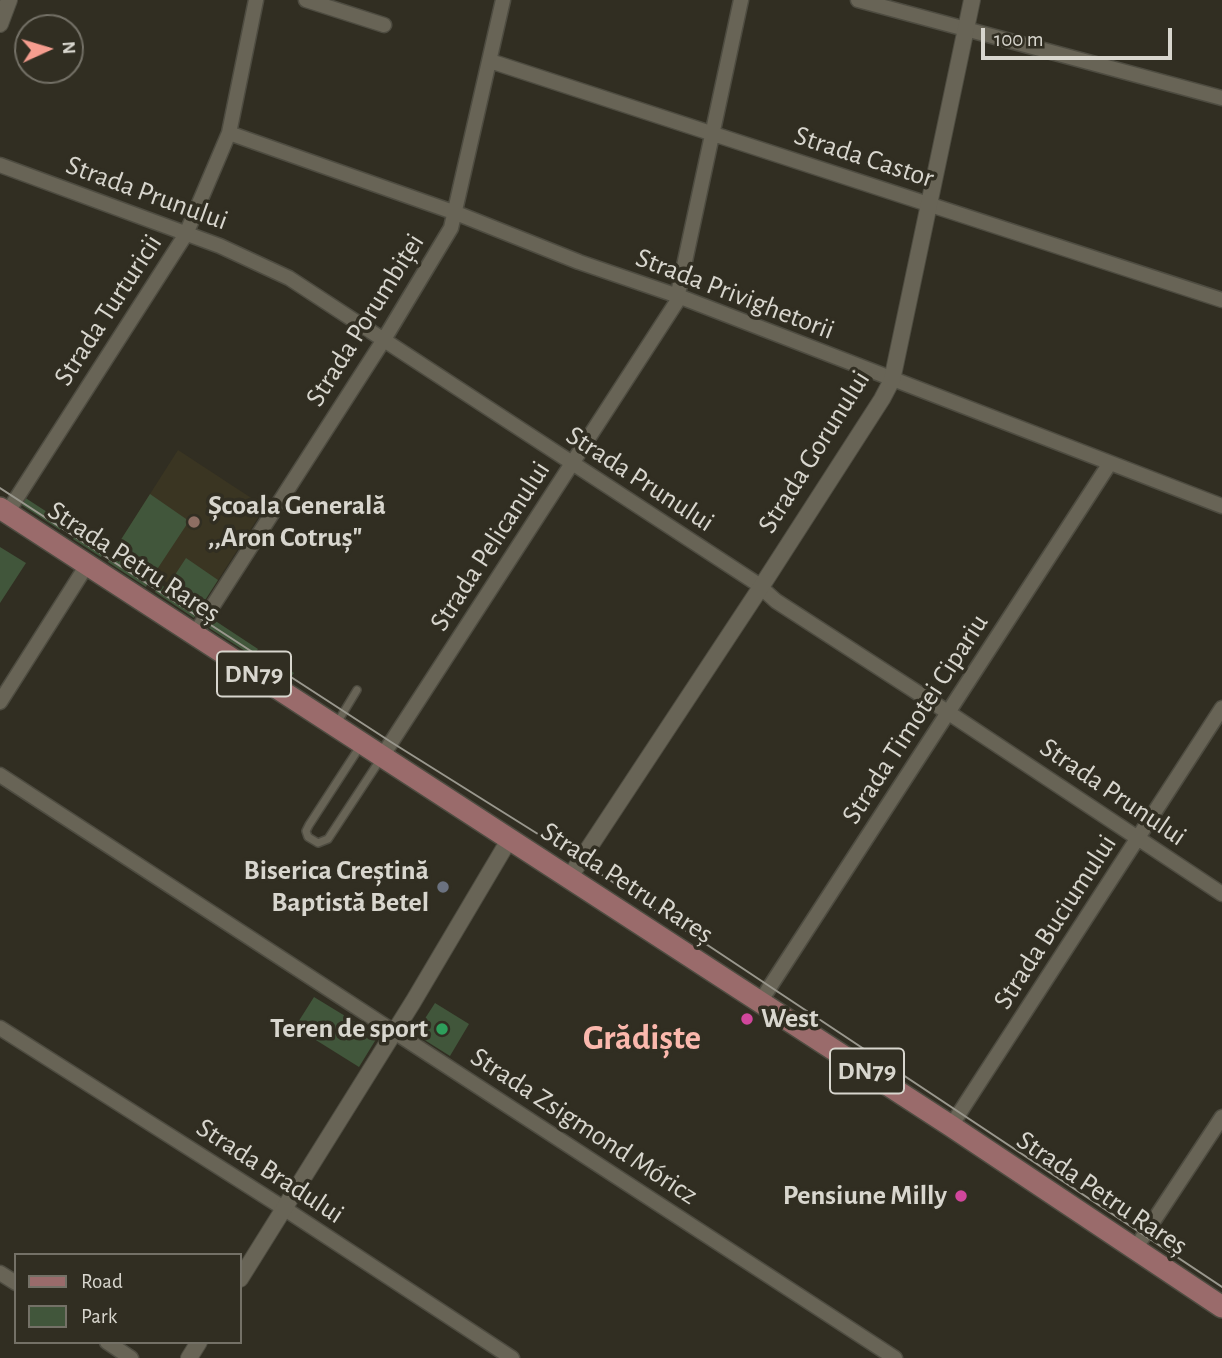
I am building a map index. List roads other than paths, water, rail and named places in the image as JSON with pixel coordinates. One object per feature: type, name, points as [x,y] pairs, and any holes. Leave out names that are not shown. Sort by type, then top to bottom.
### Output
[{"type":"main road","name":"Strada Petru Rareș","points":[[4,510],[381,758],[951,1126],[1222,1307]]},
{"type":"street","points":[[0,24],[9,0]]},
{"type":"street","name":"Strada Turturicii","points":[[4,510],[186,234],[229,133],[256,0]]},
{"type":"street","points":[[306,0],[384,25]]},
{"type":"street","name":"Strada Porumbiței","points":[[194,635],[226,577],[383,341],[451,228],[503,0]]},
{"type":"street","name":"Strada Pelicanului","points":[[381,758],[672,309],[678,296],[741,0]]},
{"type":"street","points":[[858,0],[1222,97]]},
{"type":"street","name":"Strada Gorunului","points":[[569,878],[761,587],[892,380],[972,0]]},
{"type":"street","name":"Strada Castor","points":[[490,61],[1222,300]]},
{"type":"street","name":"Strada Privighetorii","points":[[229,133],[456,213],[579,262],[678,296],[1222,506]]},
{"type":"street","name":"Strada Prunului","points":[[0,164],[256,261],[289,278],[572,466],[761,587],[776,601],[1222,894]]},
{"type":"street","name":"Strada Timotei Cipariu","points":[[760,1002],[1110,463]]},
{"type":"street","points":[[0,702],[87,565]]},
{"type":"street","name":"Strada Buciumului","points":[[951,1126],[1222,708]]},
{"type":"street","name":"Strada Zsigmond Móricz","points":[[0,775],[895,1358]]},
{"type":"street","points":[[242,1276],[395,1032],[509,840]]},
{"type":"street","name":"Strada Bradului","points":[[0,1028],[285,1209],[512,1358]]},
{"type":"street","points":[[1135,1250],[1222,1117]]},
{"type":"street","points":[[110,1344],[131,1358]]},
{"type":"lane","points":[[334,726],[357,690]]},
{"type":"lane","points":[[361,744],[309,825],[306,831],[308,836],[318,843],[328,839],[381,758]]},
{"type":"tram line","points":[[0,488],[391,742],[581,861],[1222,1287]]},
{"type":"place","name":"Școala Generală ,,Aron Cotruș\"","points":[[194,522]]},
{"type":"place","name":"Biserica Creștină Baptistă Betel","points":[[443,887]]},
{"type":"place","name":"West","points":[[747,1019]]},
{"type":"place","name":"Teren de sport","points":[[442,1029]]},
{"type":"place","name":"Pensiune Milly","points":[[961,1196]]},
{"type":"district","name":"Grădiște","points":[[642,1038]]}]
